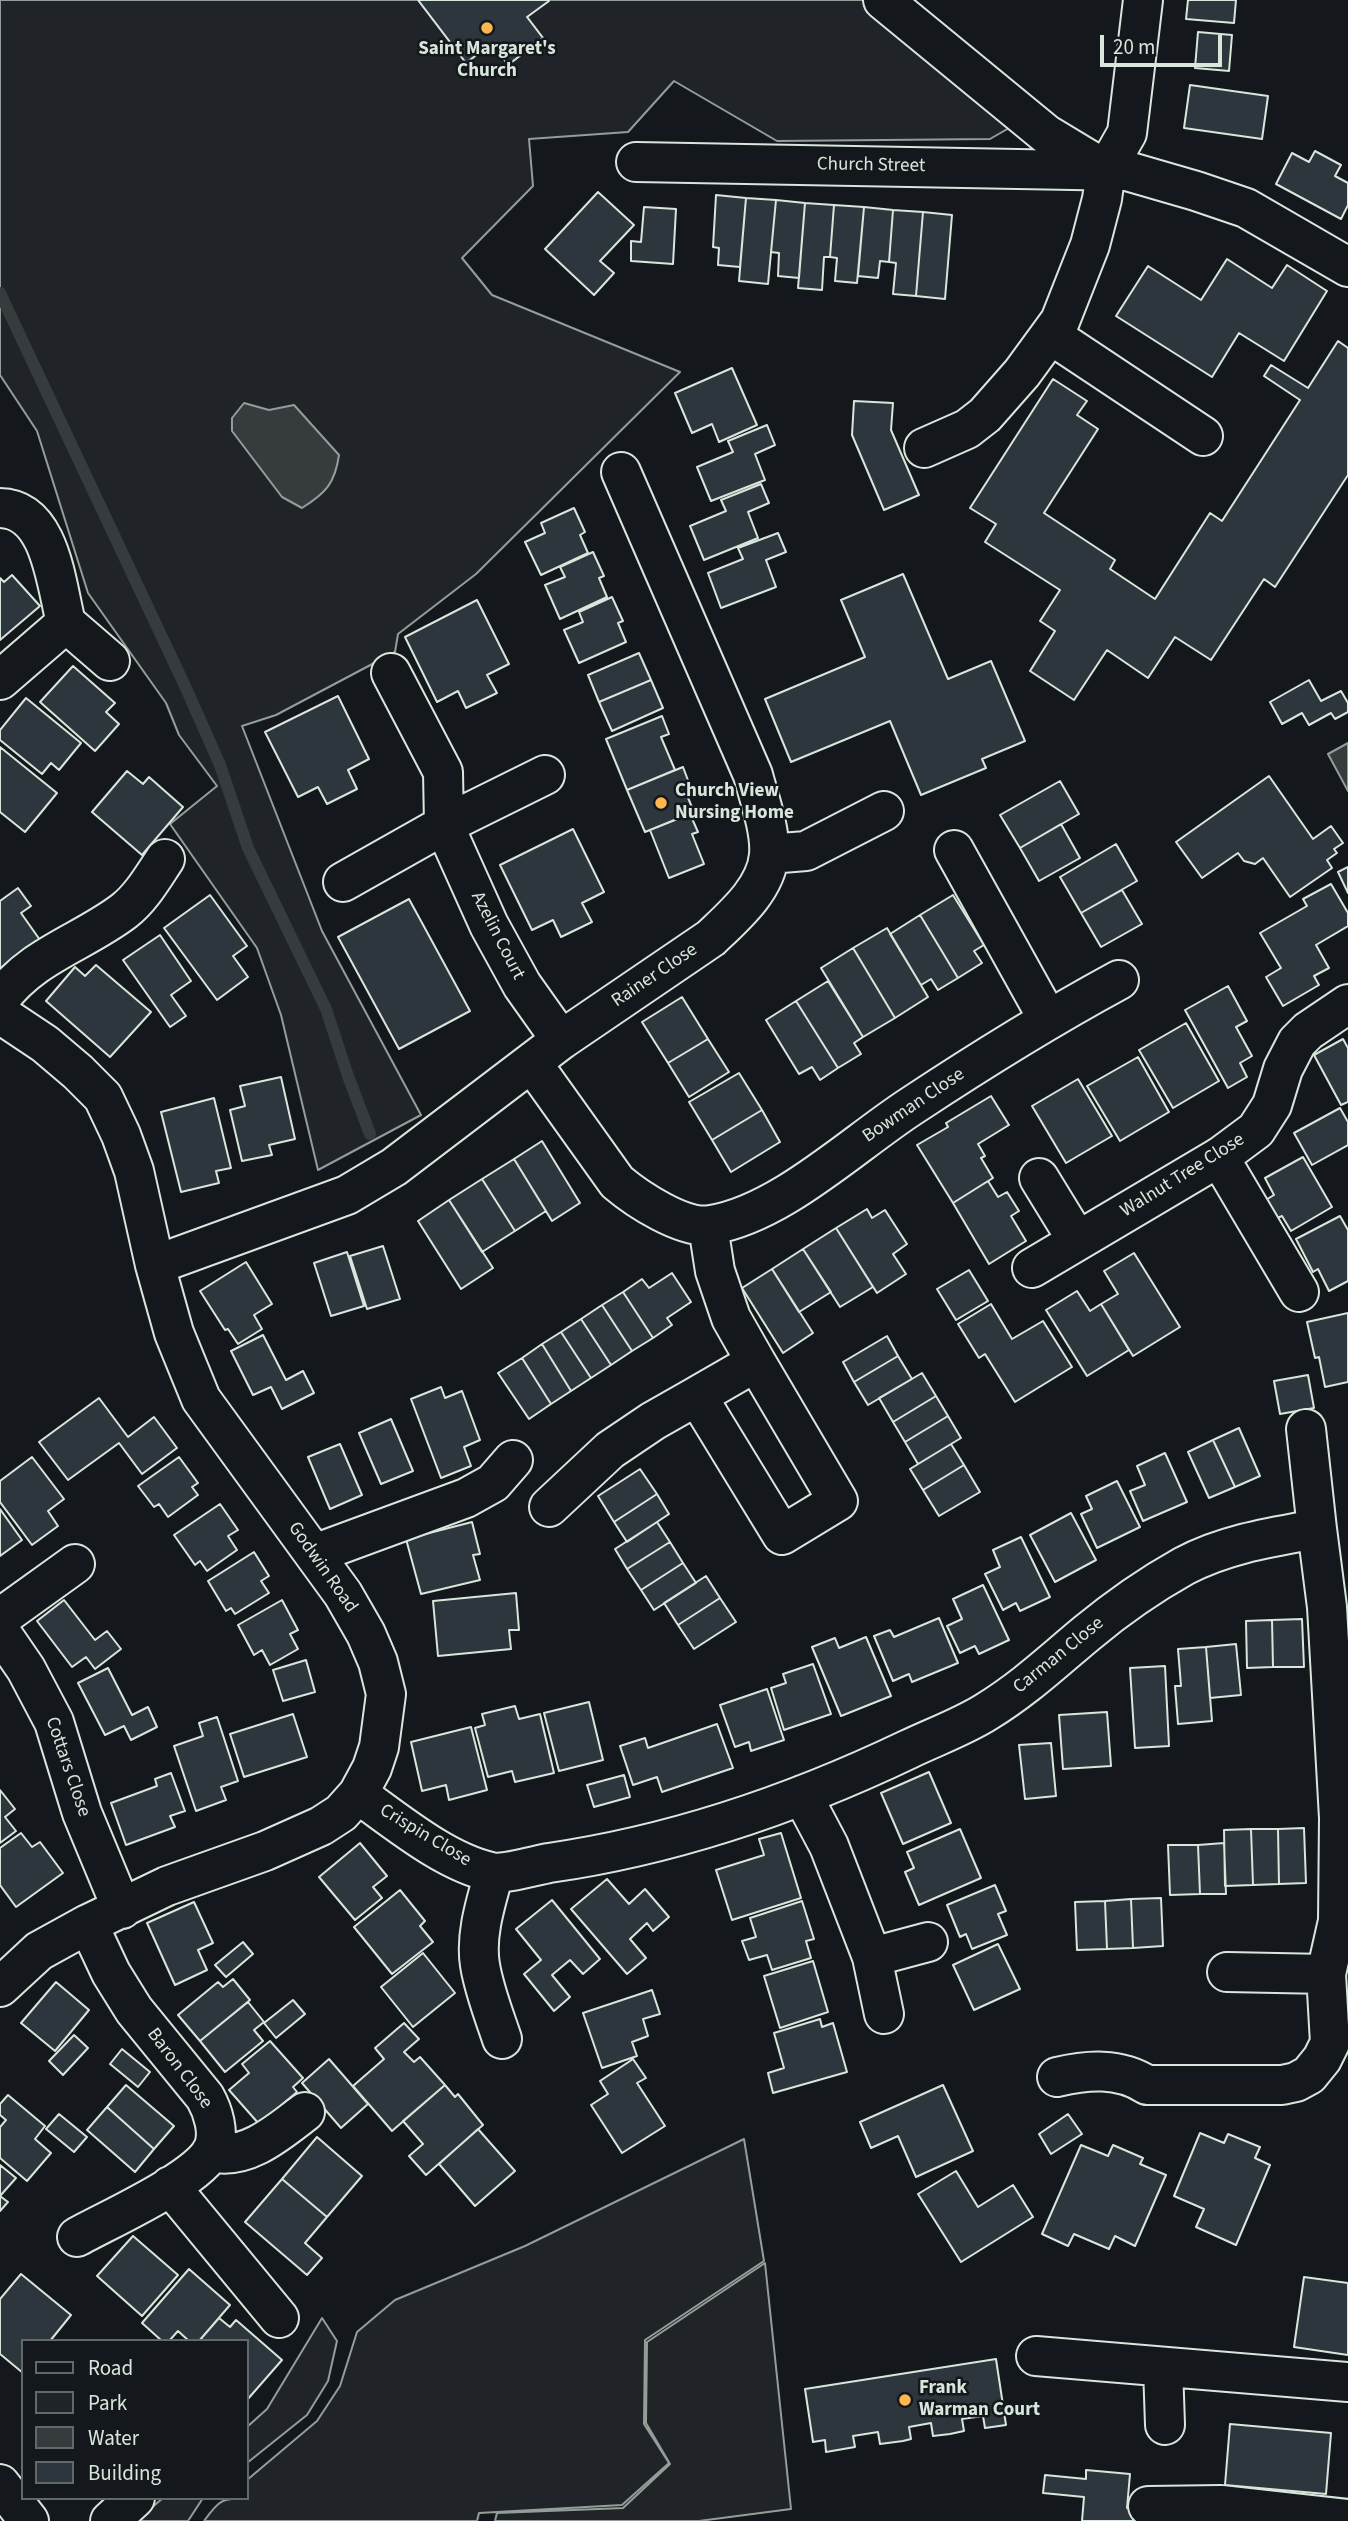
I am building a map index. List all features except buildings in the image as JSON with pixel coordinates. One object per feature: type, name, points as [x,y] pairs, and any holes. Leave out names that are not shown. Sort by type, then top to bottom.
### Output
[{"type":"street","points":[[883,0],[1046,134],[1106,170]]},
{"type":"street","points":[[924,448],[967,429],[985,415],[1023,373],[1051,335],[1072,294],[1090,245],[1102,199],[1106,170],[1127,133],[1143,0]]},
{"type":"street","name":"Church Street","points":[[636,162],[1106,170],[1138,174],[1246,208],[1348,267]]},
{"type":"street","points":[[1051,335],[1203,436]]},
{"type":"street","name":"Rainer Close","points":[[155,1265],[347,1195],[370,1183],[546,1052],[711,938],[755,890],[769,854],[764,818],[753,775],[621,472]]},
{"type":"street","points":[[0,508],[15,510],[30,519],[39,529],[47,546],[66,623],[110,661]]},
{"type":"street","points":[[0,680],[66,623]]},
{"type":"street","name":"Azelin Court","points":[[391,673],[443,772],[444,825],[489,925],[522,985],[546,1052]]},
{"type":"street","points":[[343,883],[444,825],[545,775]]},
{"type":"street","points":[[769,854],[806,851],[884,811]]},
{"type":"street","points":[[954,850],[1048,1019]]},
{"type":"street","points":[[0,999],[33,965],[126,910],[148,884],[164,859]]},
{"type":"street","name":"Bowman Close","points":[[546,1052],[617,1182],[652,1208],[689,1223],[708,1226],[741,1218],[772,1203],[908,1108],[1048,1019],[1119,980]]},
{"type":"street","name":"Walnut Tree Close","points":[[1032,1268],[1219,1157],[1256,1130],[1266,1118],[1277,1094],[1289,1054],[1297,1042],[1308,1031],[1348,1004]]},
{"type":"street","name":"Godwin Road","points":[[0,1014],[45,1044],[103,1097],[134,1171],[174,1334],[201,1399],[343,1594],[379,1662],[386,1694],[379,1747],[372,1768],[358,1794],[341,1813],[321,1826],[265,1851],[167,1886],[88,1924],[39,1951],[0,1987]]},
{"type":"street","points":[[1219,1157],[1299,1292]]},
{"type":"street","points":[[1039,1178],[1077,1240]]},
{"type":"street","points":[[697,1396],[782,1535],[838,1502],[731,1318],[715,1271],[708,1226]]},
{"type":"street","points":[[549,1507],[610,1450],[653,1421],[755,1362]]},
{"type":"street","points":[[1056,2077],[1086,2070],[1133,2076],[1147,2085],[1282,2085],[1309,2075],[1330,2043],[1326,1973],[1338,1922],[1339,1818],[1327,1607],[1306,1429]]},
{"type":"street","points":[[314,1553],[466,1498],[493,1483],[513,1460]]},
{"type":"street","name":"Carman Close","points":[[608,1854],[733,1821],[870,1768],[984,1713],[1031,1682],[1088,1632],[1138,1595],[1186,1565],[1245,1543],[1317,1529]]},
{"type":"street","points":[[0,1618],[75,1563]]},
{"type":"street","name":"Cottars Close","points":[[0,1631],[26,1669],[54,1721],[82,1813],[122,1909]]},
{"type":"street","name":"Crispin Close","points":[[358,1794],[448,1854],[471,1866],[494,1873],[608,1854]]},
{"type":"street","points":[[802,1795],[829,1846],[872,1957],[884,2014]]},
{"type":"street","name":"Crispin Close","points":[[494,1873],[485,1906],[480,1962],[502,2039]]},
{"type":"street","name":"Baron Close","points":[[88,1924],[111,1973],[134,2010],[212,2109],[216,2138],[211,2152]]},
{"type":"street","points":[[872,1957],[928,1942]]},
{"type":"street","points":[[1227,1972],[1326,1973]]},
{"type":"street","points":[[77,2237],[170,2186],[194,2170],[211,2152],[228,2154],[255,2146],[305,2112]]},
{"type":"street","points":[[170,2186],[279,2318]]},
{"type":"street","points":[[1036,2356],[1348,2382]]},
{"type":"street","points":[[1163,2367],[1165,2425]]},
{"type":"street","points":[[0,2484],[29,2521]]},
{"type":"street","points":[[110,2521],[133,2500]]},
{"type":"street","points":[[1149,2506],[1221,2505],[1348,2519]]},
{"type":"green space","points":[[0,0],[418,0],[466,63],[492,43],[509,64],[543,38],[527,17],[548,0],[870,0],[1016,124],[990,139],[777,141],[674,81],[628,132],[529,139],[533,186],[462,258],[492,295],[680,372],[476,574],[398,634],[395,652],[276,715],[242,726],[322,931],[421,1115],[318,1170],[281,1015],[257,948],[170,824],[217,786],[179,735],[166,703],[88,593],[37,431],[0,375]]},
{"type":"green space","points":[[744,2139],[764,2261],[645,2340],[644,2424],[669,2463],[622,2505],[479,2513],[477,2521],[204,2521],[222,2502],[248,2500],[248,2479],[317,2421],[340,2386],[357,2332],[395,2300],[525,2246]]},
{"type":"green space","points":[[765,2263],[791,2509],[699,2521],[495,2521],[497,2513],[623,2508],[670,2464],[646,2423],[647,2342]]},
{"type":"green space","points":[[322,2318],[337,2341],[328,2381],[307,2415],[248,2462],[248,2426],[267,2409]]},
{"type":"green space","points":[[161,2500],[202,2500],[188,2521],[136,2521]]},
{"type":"water","points":[[244,403],[269,410],[294,405],[339,455],[335,473],[328,486],[302,508],[282,497],[232,431],[232,418]]},
{"type":"water","points":[[1348,743],[1348,791],[1328,754]]},
{"type":"waterway","points":[[0,293],[220,765],[248,848],[326,1009],[370,1134]]},
{"type":"place","name":"Saint Margaret's Church","points":[[487,28]]},
{"type":"place","name":"Church View Nursing Home","points":[[661,803]]},
{"type":"place","name":"Frank Warman Court","points":[[905,2400]]}]
